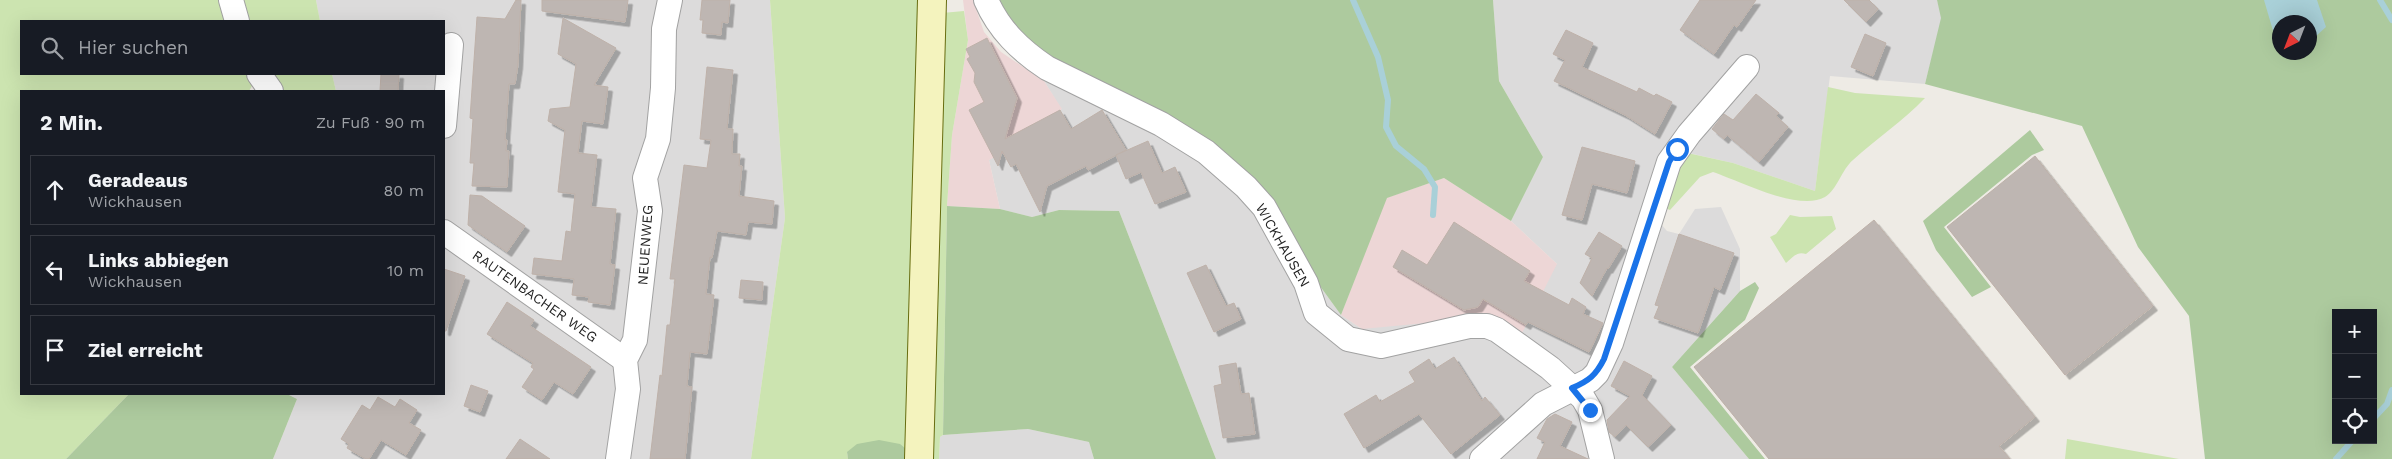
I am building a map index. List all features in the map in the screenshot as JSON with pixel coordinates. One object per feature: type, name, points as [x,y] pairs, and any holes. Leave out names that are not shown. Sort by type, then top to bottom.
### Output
[{"type":"main road","points":[[920,459],[932,0]]},
{"type":"street","points":[[231,0],[237,20]]},
{"type":"street","name":"NEUENWEG","points":[[625,360],[635,340],[637,331],[650,211],[644,178],[658,139],[664,88],[664,29],[670,0]]},
{"type":"street","name":"WICKHAUSEN","points":[[986,0],[998,24],[1030,57],[1047,68],[1160,124],[1206,152],[1246,186],[1264,207],[1306,283],[1316,313],[1348,339],[1381,346],[1458,327],[1486,326],[1497,330],[1527,350],[1572,388],[1590,410],[1602,459]]},
{"type":"street","points":[[445,114],[451,45]]},
{"type":"street","points":[[1482,459],[1543,404],[1590,380],[1597,373],[1604,359],[1669,162],[1689,134],[1747,67]]},
{"type":"street","points":[[260,75],[270,90]]},
{"type":"street","name":"RAUTENBACHER WEG","points":[[445,233],[625,360]]},
{"type":"street","points":[[618,459],[628,389],[625,360]]},
{"type":"shaded area","points":[[316,0],[770,0],[785,218],[751,459],[273,459],[297,399],[289,395],[445,395],[445,90],[336,90],[332,75],[445,75],[445,20],[320,20]]},
{"type":"shaded area","points":[[963,0],[973,0],[984,32],[1001,52],[1044,81],[1062,109],[1035,123],[1010,150],[989,160],[1000,209],[947,206],[952,135],[968,40]]},
{"type":"shaded area","points":[[1493,0],[1937,0],[1942,18],[1925,84],[1830,76],[1815,191],[1733,163],[1684,152],[1660,223],[1667,231],[1679,234],[1695,209],[1721,207],[1740,249],[1740,291],[1672,367],[1749,459],[1216,459],[1119,211],[1059,210],[1032,217],[1000,209],[989,160],[1035,123],[1061,109],[1044,81],[1150,126],[1164,116],[1296,253],[1341,315],[1362,329],[1557,264],[1511,221],[1543,157],[1499,81]]},
{"type":"shaded area","points":[[1444,178],[1511,221],[1557,264],[1520,337],[1436,322],[1362,329],[1341,315],[1386,198]]},
{"type":"shaded area","points":[[1028,429],[1089,442],[1094,459],[939,459],[940,437],[943,435]]},
{"type":"green space","points":[[0,0],[226,0],[232,20],[20,20],[20,75],[252,75],[253,84],[250,90],[20,90],[20,395],[128,395],[66,459],[0,459]]},
{"type":"green space","points":[[236,0],[316,0],[320,20],[242,20]]},
{"type":"green space","points":[[770,0],[923,0],[911,453],[847,452],[848,459],[751,459],[785,218]]},
{"type":"green space","points":[[996,0],[1493,0],[1499,81],[1543,157],[1511,221],[1444,178],[1387,198],[1341,315],[1296,253],[1249,182],[1052,60],[1025,40]]},
{"type":"green space","points":[[1937,0],[2392,0],[2392,459],[2205,459],[2189,316],[2138,247],[2082,126],[1925,84],[1941,18]]},
{"type":"green space","points":[[964,11],[968,40],[952,135],[947,206],[943,435],[940,437],[939,459],[928,459],[942,13]]},
{"type":"green space","points":[[266,75],[332,75],[336,90],[278,90]]},
{"type":"green space","points":[[1828,87],[1855,93],[1925,98],[1853,160],[1833,190],[1825,197],[1814,201],[1785,198],[1713,172],[1700,177],[1670,210],[1665,208],[1683,152],[1733,163],[1815,191]]},
{"type":"green space","points":[[2030,130],[2044,150],[2032,155],[1944,227],[1991,287],[1972,297],[1936,250],[1923,221]]},
{"type":"green space","points":[[947,206],[1000,209],[1032,217],[1059,210],[1119,211],[1216,459],[1094,459],[1089,442],[1028,429],[943,435]]},
{"type":"green space","points":[[1790,215],[1800,217],[1832,216],[1836,229],[1806,254],[1798,254],[1786,263],[1770,237],[1776,234]]},
{"type":"green space","points":[[1755,282],[1759,288],[1745,320],[1690,367],[1765,459],[1749,459],[1672,367],[1740,291]]},
{"type":"green space","points":[[128,395],[289,395],[297,399],[273,459],[66,459]]},
{"type":"green space","points":[[2067,439],[2179,459],[2065,459]]},
{"type":"green space","points":[[879,440],[900,444],[911,453],[911,459],[848,459],[847,452],[857,444]]},
{"type":"water","points":[[2264,0],[2317,0],[2326,27],[2317,35],[2317,15],[2272,15],[2272,27]]},
{"type":"building","points":[[516,0],[521,0],[518,65],[515,84],[509,84],[505,140],[507,140],[506,151],[509,151],[507,187],[472,186],[474,163],[470,163],[473,119],[470,118],[477,17],[505,19]]},
{"type":"building","points":[[542,0],[628,0],[625,22],[542,11]]},
{"type":"building","points":[[702,0],[730,0],[728,23],[722,22],[721,35],[702,33],[703,20],[700,20]]},
{"type":"building","points":[[1700,0],[1756,0],[1737,27],[1734,25],[1714,54],[1680,30]]},
{"type":"building","points":[[1844,0],[1869,0],[1878,9],[1866,22]]},
{"type":"building","points":[[563,18],[616,48],[594,85],[608,87],[603,124],[582,121],[578,153],[597,155],[591,207],[616,209],[610,264],[615,265],[610,305],[588,302],[589,297],[572,295],[574,279],[532,274],[534,258],[562,261],[566,231],[571,232],[575,194],[558,192],[565,130],[548,121],[550,109],[570,107],[576,64],[558,54]]},
{"type":"building","points":[[1566,30],[1593,43],[1582,67],[1637,92],[1639,88],[1654,96],[1656,94],[1672,102],[1655,134],[1625,115],[1554,81],[1565,60],[1553,54]]},
{"type":"building","points":[[1865,34],[1886,43],[1873,76],[1851,67]]},
{"type":"building","points":[[987,38],[1017,98],[1005,139],[1060,110],[1071,129],[1102,110],[1126,150],[1088,170],[1086,166],[1047,186],[1040,212],[1016,164],[1011,167],[1002,151],[998,166],[969,110],[984,102],[974,82],[975,73],[967,59],[970,57],[966,49]]},
{"type":"building","points":[[707,67],[733,70],[727,129],[733,129],[732,154],[740,154],[739,166],[742,166],[739,196],[774,201],[772,224],[748,222],[746,235],[717,231],[712,258],[710,257],[706,294],[714,295],[707,354],[690,352],[687,386],[692,387],[685,459],[650,459],[667,325],[670,325],[675,279],[670,279],[684,165],[707,168],[711,140],[700,139]]},
{"type":"building","points":[[381,75],[399,75],[398,90],[380,90]]},
{"type":"building","points":[[1756,94],[1779,113],[1776,116],[1788,127],[1759,162],[1727,135],[1724,139],[1712,129],[1724,114],[1733,120]]},
{"type":"building","points":[[1148,141],[1162,173],[1175,167],[1186,192],[1155,204],[1141,172],[1126,179],[1116,155]]},
{"type":"building","points":[[1582,147],[1635,161],[1627,193],[1592,184],[1582,220],[1562,215]]},
{"type":"building","points":[[2035,156],[2153,306],[2065,375],[1947,227]]},
{"type":"building","points":[[470,195],[482,196],[525,226],[507,252],[468,225]]},
{"type":"building","points":[[1874,220],[2035,417],[1999,446],[2010,459],[1769,459],[1694,367]]},
{"type":"building","points":[[1454,222],[1530,271],[1524,281],[1569,305],[1572,298],[1586,307],[1583,314],[1603,323],[1589,352],[1528,322],[1526,325],[1483,299],[1478,307],[1464,310],[1393,267],[1402,250],[1427,265]]},
{"type":"building","points":[[1599,232],[1622,246],[1607,268],[1592,296],[1580,283],[1592,258],[1585,254]]},
{"type":"building","points":[[1679,234],[1734,253],[1720,290],[1714,287],[1698,333],[1654,318],[1659,306],[1655,305]]},
{"type":"building","points":[[1206,265],[1226,306],[1234,303],[1241,319],[1214,332],[1187,273]]},
{"type":"building","points":[[445,269],[465,276],[445,331]]},
{"type":"building","points":[[741,280],[763,282],[762,300],[739,298]]},
{"type":"building","points":[[507,302],[534,320],[530,326],[591,367],[573,394],[554,382],[542,400],[522,387],[534,369],[531,367],[533,363],[487,334]]},
{"type":"building","points":[[1454,357],[1482,401],[1485,397],[1500,415],[1451,454],[1419,414],[1364,448],[1344,414],[1376,395],[1380,402],[1415,382],[1409,372],[1429,359],[1435,369]]},
{"type":"building","points":[[1624,361],[1652,376],[1642,395],[1671,425],[1648,447],[1626,425],[1615,437],[1609,432],[1607,420],[1630,396],[1611,386]]},
{"type":"building","points":[[1236,363],[1241,394],[1249,393],[1255,434],[1223,438],[1214,386],[1222,384],[1219,366]]},
{"type":"building","points":[[471,385],[488,391],[480,412],[464,406]]},
{"type":"building","points":[[378,397],[395,407],[400,399],[417,410],[409,423],[421,430],[406,455],[381,440],[369,459],[366,459],[347,448],[349,444],[341,439],[362,405],[370,410]]},
{"type":"building","points":[[1555,414],[1572,422],[1560,446],[1588,459],[1537,459],[1545,442],[1537,438],[1547,419]]},
{"type":"building","points":[[520,439],[550,459],[506,459]]},
{"type":"waterway","points":[[1353,0],[1378,57],[1388,100],[1386,127],[1396,146],[1424,169],[1435,187],[1433,215]]},
{"type":"waterway","points":[[2380,0],[2392,20]]},
{"type":"waterway","points":[[2377,415],[2387,404],[2392,390]]},
{"type":"waterway","points":[[2336,459],[2349,444]]},
{"type":"route","points":[[1590,410],[1583,398],[1572,388],[1590,380],[1597,373],[1604,359],[1650,225],[1669,162],[1677,149]]}]
